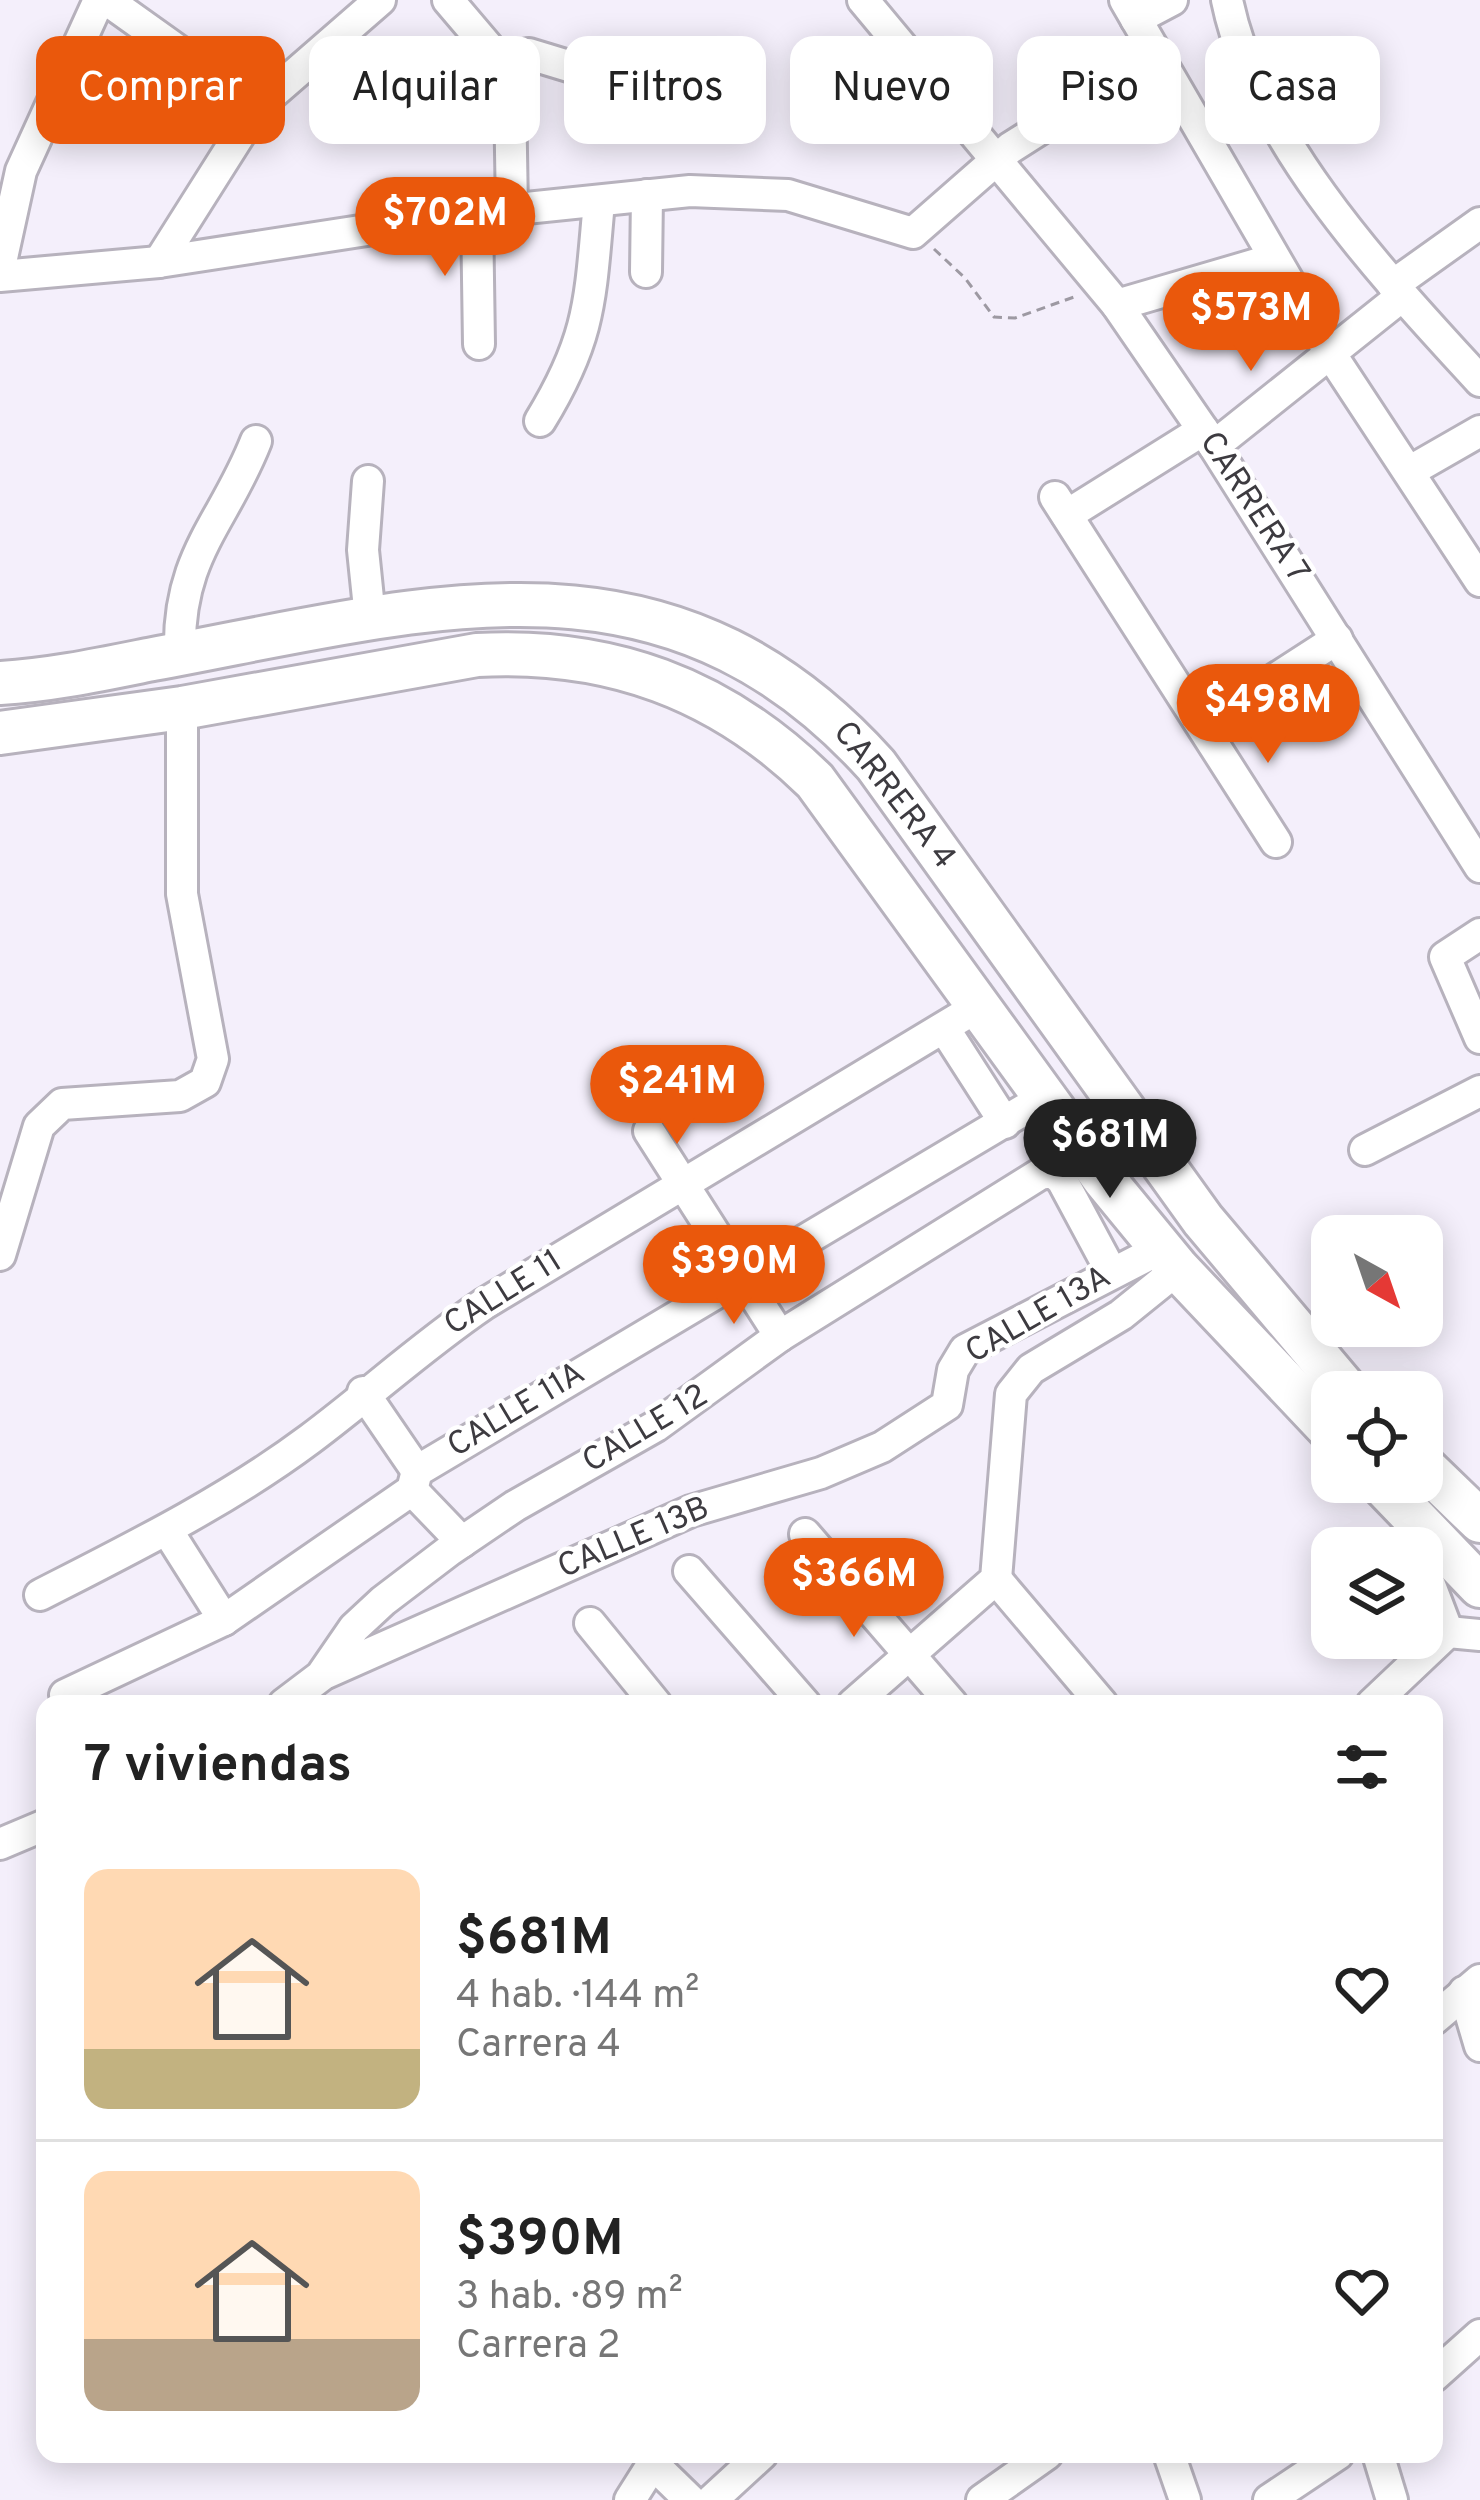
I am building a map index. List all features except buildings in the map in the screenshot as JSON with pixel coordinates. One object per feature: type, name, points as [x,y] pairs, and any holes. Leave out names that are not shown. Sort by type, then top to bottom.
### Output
[{"type":"highway","name":"CARRERA 4","points":[[0,682],[448,606],[542,604],[634,616],[722,645],[765,666],[835,719],[876,765],[1202,1220],[1330,1371]]},
{"type":"highway","name":"CARRERA 4","points":[[0,733],[526,652],[632,668],[712,701],[780,747],[815,781],[890,881],[962,1017],[1044,1098],[1175,1266],[1311,1410]]},
{"type":"highway","points":[[890,881],[937,849]]},
{"type":"highway","points":[[1443,1485],[1480,1521]]},
{"type":"highway","points":[[1400,1503],[1480,1586]]},
{"type":"street","points":[[155,36],[103,0],[21,171],[0,272],[159,262],[477,213],[739,190],[788,195],[913,233],[1017,144]]},
{"type":"street","points":[[285,83],[380,0]]},
{"type":"street","points":[[448,0],[479,36]]},
{"type":"street","name":"CARRERA 7","points":[[863,0],[1109,296],[1209,438],[1480,867]]},
{"type":"street","points":[[1146,36],[1130,9],[1172,0]]},
{"type":"street","points":[[1227,0],[1257,90],[1398,291],[1480,381]]},
{"type":"street","points":[[1181,97],[1330,353],[1412,470],[1480,581]]},
{"type":"street","points":[[159,262],[234,144]]},
{"type":"street","points":[[511,144],[512,210]]},
{"type":"street","points":[[646,272],[647,195]]},
{"type":"street","points":[[540,421],[574,366],[588,319],[599,202]]},
{"type":"street","points":[[477,213],[479,344]]},
{"type":"street","points":[[1276,842],[1061,506],[1209,438],[1330,353],[1480,224]]},
{"type":"street","points":[[1109,296],[1274,259]]},
{"type":"street","points":[[1412,470],[1480,431]]},
{"type":"street","points":[[179,654],[178,626],[190,565],[212,518],[242,476],[256,441]]},
{"type":"street","points":[[368,481],[363,550],[370,618]]},
{"type":"street","points":[[1204,725],[1337,639]]},
{"type":"street","points":[[0,1255],[39,1126],[62,1104],[180,1096],[205,1082],[213,1059],[182,894],[182,708]]},
{"type":"street","points":[[1480,934],[1445,957],[1480,1038]]},
{"type":"street","points":[[962,1017],[1005,1123]]},
{"type":"street","name":"CALLE 11","points":[[40,1595],[167,1530],[310,1439],[363,1392],[484,1304],[962,1017]]},
{"type":"street","points":[[1365,1150],[1480,1091]]},
{"type":"street","name":"CALLE 11A","points":[[65,1695],[224,1620],[414,1480],[1044,1098]]},
{"type":"street","points":[[649,1131],[780,1336]]},
{"type":"street","name":"CALLE 12","points":[[296,1695],[321,1676],[354,1628],[462,1542],[656,1426],[780,1336],[1040,1174],[1053,1172],[1062,1180],[1112,1273]]},
{"type":"street","points":[[864,1695],[996,1579],[1011,1394],[1031,1369],[1121,1315],[1175,1266]]},
{"type":"street","name":"CALLE 13A","points":[[947,1406],[953,1370],[965,1350],[1112,1273],[1175,1266]]},
{"type":"street","points":[[363,1392],[414,1480],[462,1542]]},
{"type":"street","name":"CALLE 13B","points":[[321,1676],[692,1511],[821,1473],[882,1447],[947,1406]]},
{"type":"street","points":[[167,1530],[224,1620]]},
{"type":"street","points":[[806,1534],[944,1695]]},
{"type":"street","points":[[689,1571],[797,1695]]},
{"type":"street","points":[[996,1579],[1094,1695]]},
{"type":"street","points":[[1443,1619],[1448,1632]]},
{"type":"street","points":[[590,1623],[649,1695]]},
{"type":"street","points":[[1382,1695],[1448,1632],[1480,1635]]},
{"type":"street","points":[[0,1844],[36,1829]]},
{"type":"street","points":[[1443,2011],[1472,1986]]},
{"type":"street","points":[[1472,1986],[1480,2046]]},
{"type":"street","points":[[1443,2368],[1480,2335]]},
{"type":"street","points":[[630,2500],[653,2463]]},
{"type":"street","points":[[659,2463],[690,2500]]},
{"type":"street","points":[[712,2500],[752,2463]]},
{"type":"street","points":[[982,2500],[1034,2463]]},
{"type":"street","points":[[1172,2463],[1185,2500]]},
{"type":"street","points":[[1269,2500],[1324,2463]]},
{"type":"street","points":[[1381,2463],[1392,2500]]},
{"type":"path","points":[[913,233],[951,262],[986,309],[1004,320],[1109,296]]}]
